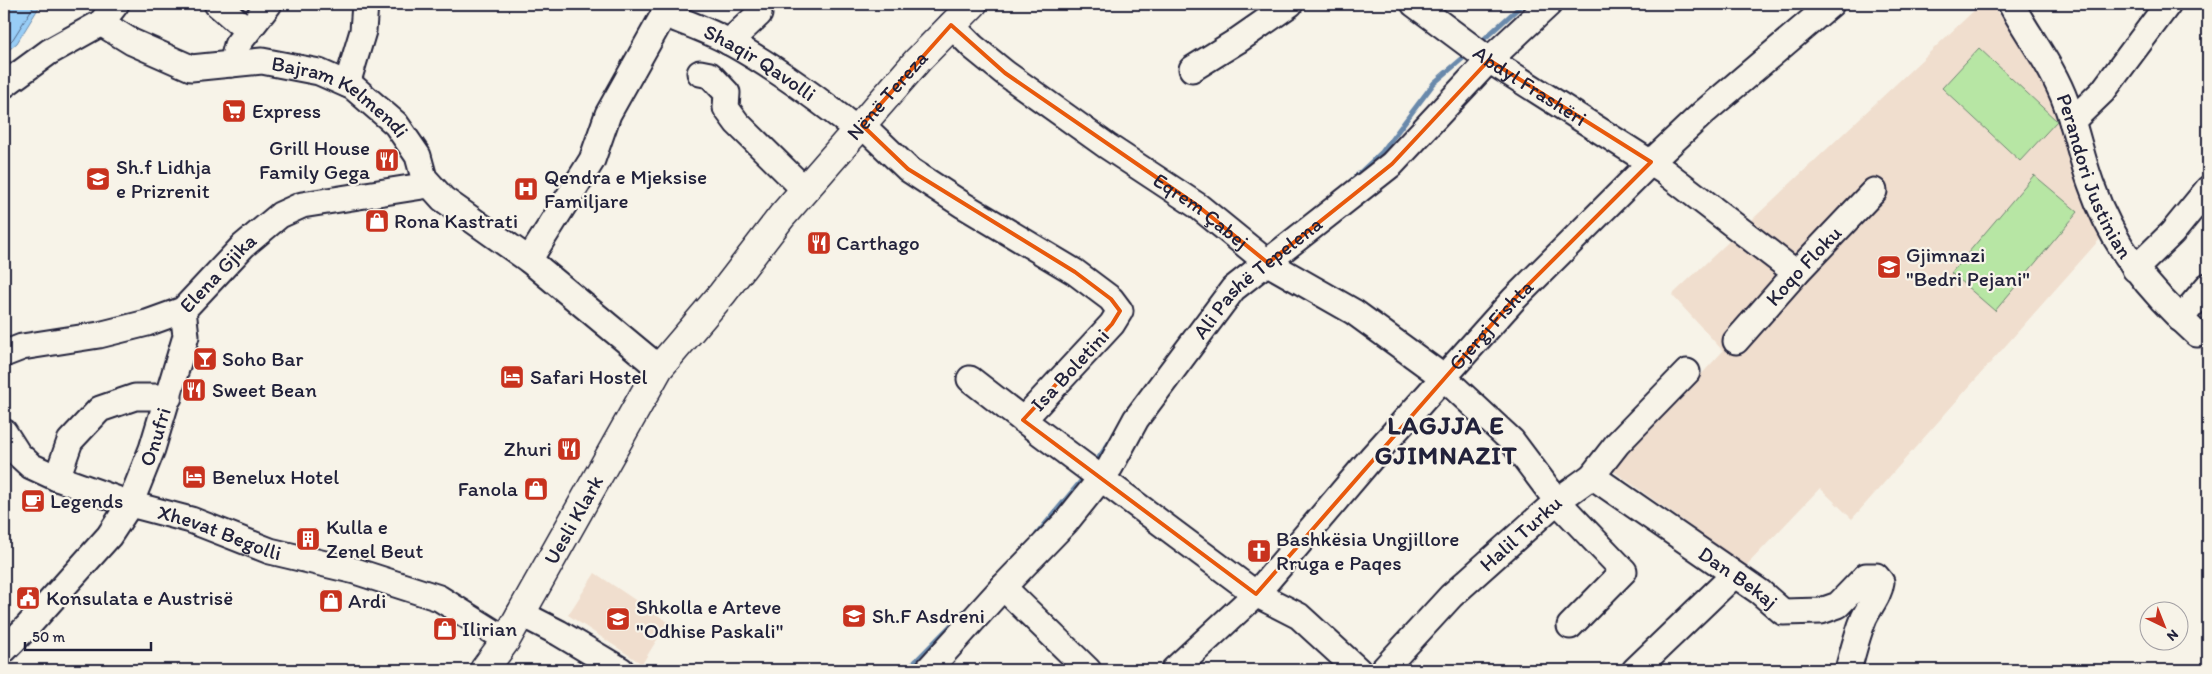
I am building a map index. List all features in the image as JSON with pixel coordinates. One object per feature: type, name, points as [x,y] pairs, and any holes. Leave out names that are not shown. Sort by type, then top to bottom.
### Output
[{"type":"main road","name":"Nënë Tereza","points":[[659,368],[722,294],[782,216],[918,60],[973,4]]},
{"type":"main road","name":"Uesli Klark","points":[[484,670],[506,640],[659,368]]},
{"type":"street","points":[[4,85],[49,52],[101,23],[116,4]]},
{"type":"street","points":[[218,4],[247,30]]},
{"type":"street","points":[[232,64],[236,45],[268,4]]},
{"type":"street","points":[[347,84],[363,31],[365,4]]},
{"type":"street","points":[[1192,69],[1237,41],[1290,4]]},
{"type":"street","name":"Abdyl Frashëri","points":[[1414,4],[1489,60],[1650,162]]},
{"type":"street","name":"Ali Pashë Tepelena","points":[[928,670],[1003,587],[1066,522],[1110,467],[1136,419],[1233,289],[1392,164],[1489,60],[1549,4]]},
{"type":"street","name":"Gjergj Fishta","points":[[1174,670],[1256,594],[1373,456],[1514,299],[1650,162],[1703,113],[1831,4]]},
{"type":"street","name":"Perandori Justinian","points":[[2011,4],[2029,37],[2043,53],[2066,103],[2091,185],[2114,237],[2135,269],[2166,307],[2188,326],[2208,286]]},
{"type":"street","points":[[2072,121],[2103,91],[2168,4]]},
{"type":"street","points":[[529,260],[592,160],[608,114],[666,9]]},
{"type":"street","name":"Shaqir Qavolli","points":[[666,9],[729,42],[808,90],[859,128]]},
{"type":"street","points":[[729,42],[758,14]]},
{"type":"street","name":"Bajram Kelmendi","points":[[101,23],[132,42],[190,68],[262,61],[319,72],[353,87],[396,124],[418,156],[424,178],[443,199],[529,260],[659,368]]},
{"type":"street","name":"Eqrem Çabej","points":[[951,25],[973,47],[1005,73],[1107,146],[1198,206],[1268,263],[1354,312],[1443,377],[1512,441],[1557,501]]},
{"type":"street","points":[[700,73],[710,75],[727,93],[726,108],[737,124],[805,190]]},
{"type":"street","name":"Isa Boletini","points":[[859,128],[908,169],[963,205],[1075,272],[1111,299],[1120,312],[1112,324],[1023,420],[1256,594],[1299,616],[1358,670]]},
{"type":"street","points":[[1650,162],[1796,273]]},
{"type":"street","name":"Elena Gjika","points":[[4,354],[22,347],[109,332],[147,323],[183,310],[243,246],[280,216],[302,205],[429,185]]},
{"type":"street","points":[[2135,269],[2172,233],[2208,190]]},
{"type":"street","name":"Koqo Floku","points":[[1736,341],[1796,273],[1874,191]]},
{"type":"street","name":"Onufri","points":[[4,650],[109,536],[130,504],[152,449],[186,336],[183,310]]},
{"type":"street","points":[[1557,501],[1592,476],[1617,444],[1687,372]]},
{"type":"street","points":[[970,379],[1023,420]]},
{"type":"street","points":[[57,478],[70,441],[100,409],[135,397],[169,397]]},
{"type":"street","name":"Xhevat Begolli","points":[[4,432],[11,461],[31,466],[57,478],[130,504],[191,520],[270,550],[355,571],[439,598],[506,640]]},
{"type":"street","name":"Dan Bekaj","points":[[1592,476],[1760,592],[1783,612],[1822,610],[1838,605],[1866,576],[1876,576],[1881,582],[1880,592],[1864,618],[1848,670]]},
{"type":"street","name":"Halil Turku","points":[[1383,670],[1451,596],[1557,501],[1624,571],[1570,626]]},
{"type":"street","points":[[1634,670],[1734,575]]},
{"type":"street","points":[[1003,587],[1088,670]]},
{"type":"street","points":[[520,613],[559,633],[621,670]]},
{"type":"highlighted area","points":[[951,25],[1005,73],[1198,206],[1268,263],[1392,164],[1489,60],[1651,162],[1514,299],[1256,594],[1023,420],[1112,324],[1120,311],[1111,299],[1075,272],[908,169],[862,125]]},
{"type":"shaded area","name":"Gjimnazi \"Bedri Pejani\"","points":[[1981,4],[1991,4],[2038,64],[2069,145],[2100,239],[1852,519],[1820,488],[1746,566],[1612,470],[1723,351],[1672,295]]},
{"type":"shaded area","name":"Shkolla e Arteve \"Odhise Paskali\"","points":[[595,573],[668,622],[642,664],[568,615]]},
{"type":"green space","points":[[1979,48],[2057,121],[2020,161],[1942,88]]},
{"type":"green space","points":[[2034,175],[2078,212],[1995,311],[1951,273]]},
{"type":"water","points":[[4,4],[41,4],[17,43],[4,54]]},
{"type":"waterway","points":[[1484,39],[1523,4]]},
{"type":"waterway","points":[[1350,182],[1382,152],[1434,83],[1463,58]]},
{"type":"waterway","points":[[1098,459],[1111,440]]},
{"type":"waterway","points":[[1037,534],[1081,481]]},
{"type":"waterway","points":[[907,670],[965,611]]},
{"type":"place","name":"Express","points":[[234,111]]},
{"type":"place","name":"Grill House Family Gega","points":[[387,160]]},
{"type":"place","name":"Sh.f Lidhja e Prizrenit","points":[[98,179]]},
{"type":"place","name":"Qendra e Mjeksise Familjare","points":[[526,189]]},
{"type":"place","name":"Rona Kastrati","points":[[377,221]]},
{"type":"place","name":"Carthago","points":[[819,243]]},
{"type":"place","name":"Gjimnazi \"Bedri Pejani\"","points":[[1889,267]]},
{"type":"place","name":"Soho Bar","points":[[205,359]]},
{"type":"place","name":"Safari Hostel","points":[[512,377]]},
{"type":"place","name":"Sweet Bean","points":[[194,390]]},
{"type":"place","name":"Zhuri","points":[[569,449]]},
{"type":"place","name":"Benelux Hotel","points":[[194,477]]},
{"type":"place","name":"Fanola","points":[[536,489]]},
{"type":"place","name":"Legends","points":[[33,501]]},
{"type":"place","name":"Kulla e Zenel Beut","points":[[308,539]]},
{"type":"place","name":"Bashkësia Ungjillore Rruga e Paqes","points":[[1259,551]]},
{"type":"place","name":"Konsulata e Austrisë","points":[[28,598]]},
{"type":"place","name":"Ardi","points":[[331,601]]},
{"type":"place","name":"Sh.F Asdreni","points":[[854,616]]},
{"type":"place","name":"Shkolla e Arteve \"Odhise Paskali\"","points":[[618,619]]},
{"type":"place","name":"Ilirian","points":[[445,629]]},
{"type":"district","name":"LAGJJA E GJIMNAZIT","points":[[1446,440]]}]
